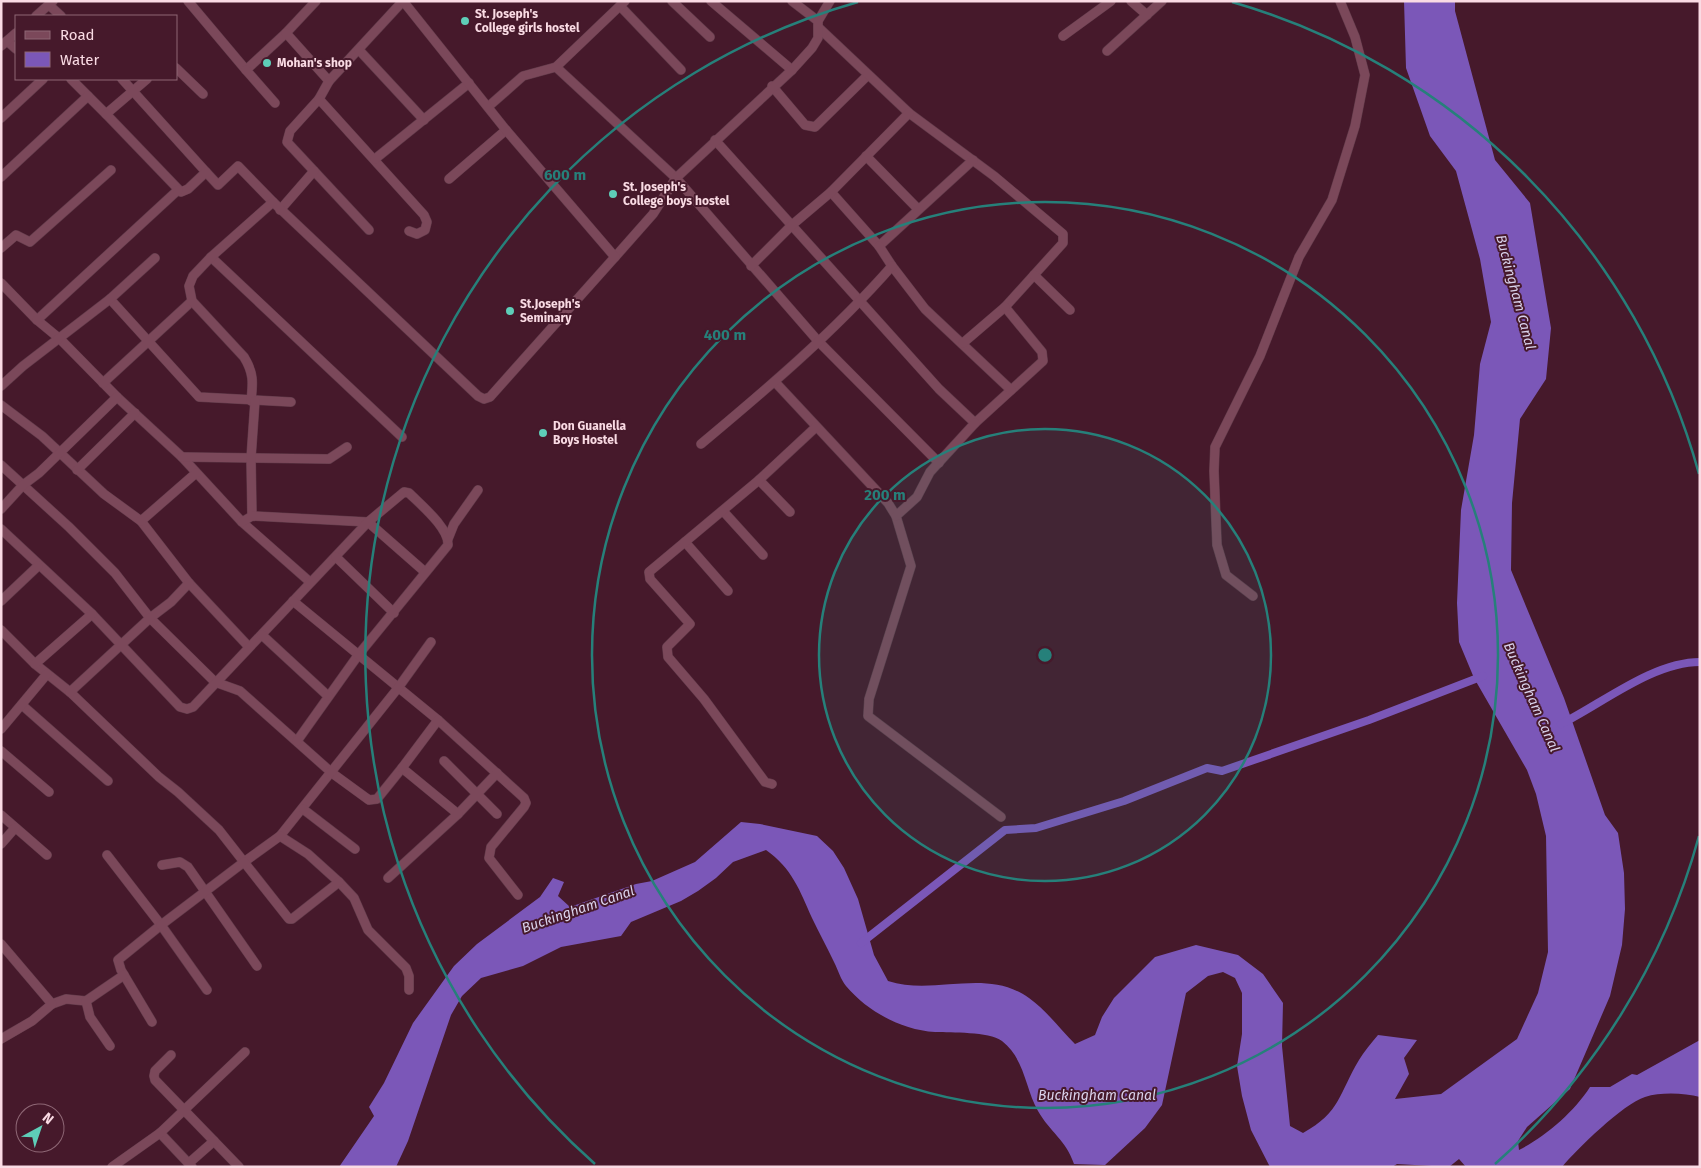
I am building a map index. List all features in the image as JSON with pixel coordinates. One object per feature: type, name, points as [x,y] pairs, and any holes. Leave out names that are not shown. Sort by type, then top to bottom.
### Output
[{"type":"street","points":[[188,1],[275,103]]},
{"type":"street","points":[[369,230],[289,146],[287,136],[320,99],[329,81],[403,1],[489,106],[506,130],[615,257]]},
{"type":"street","points":[[672,1],[710,37]]},
{"type":"street","points":[[710,1],[792,70]]},
{"type":"street","points":[[792,1],[909,112],[973,160],[1063,234],[1063,243],[1005,307],[963,343]]},
{"type":"street","points":[[123,80],[218,185],[238,166],[280,210],[478,396],[484,399],[490,397],[653,214],[676,178],[772,86],[792,70],[816,43],[819,25],[830,1]]},
{"type":"street","points":[[1063,36],[1112,1]]},
{"type":"street","points":[[1131,1],[1147,16]]},
{"type":"street","points":[[1106,51],[1162,1]]},
{"type":"street","points":[[1253,596],[1226,575],[1217,545],[1215,447],[1260,356],[1298,257],[1332,200],[1355,126],[1365,75],[1355,37],[1340,1]]},
{"type":"street","points":[[246,70],[286,33],[315,2]]},
{"type":"street","points":[[37,15],[51,3],[60,15]]},
{"type":"street","points":[[489,106],[523,76],[556,67],[622,4],[680,70]]},
{"type":"street","points":[[286,33],[329,81]]},
{"type":"street","points":[[4,44],[15,34]]},
{"type":"street","points":[[359,50],[424,120]]},
{"type":"street","points":[[556,67],[676,178],[818,341],[939,463]]},
{"type":"street","points":[[178,70],[203,94]]},
{"type":"street","points":[[772,86],[805,126],[810,128],[815,127],[868,74]]},
{"type":"street","points":[[1,118],[41,80]]},
{"type":"street","points":[[72,80],[178,190],[181,192],[188,190],[206,172]]},
{"type":"street","points":[[106,114],[146,80]]},
{"type":"street","points":[[376,159],[469,83]]},
{"type":"street","points":[[1,177],[88,96]]},
{"type":"street","points":[[320,99],[376,159],[424,215],[427,222],[425,230],[417,234],[409,230]]},
{"type":"street","points":[[751,266],[792,225],[831,192],[909,112]]},
{"type":"street","points":[[449,179],[506,130]]},
{"type":"street","points":[[715,140],[939,389],[974,423]]},
{"type":"street","points":[[866,156],[918,209]]},
{"type":"street","points":[[879,246],[973,160]]},
{"type":"street","points":[[1,248],[16,235],[30,242],[111,170]]},
{"type":"street","points":[[280,210],[314,171]]},
{"type":"street","points":[[36,320],[178,190]]},
{"type":"street","points":[[831,192],[879,246],[924,309],[963,343],[1011,390]]},
{"type":"street","points":[[252,516],[251,458],[254,376],[244,357],[192,301],[189,286],[193,276],[210,257],[273,202]]},
{"type":"street","points":[[210,257],[402,437]]},
{"type":"street","points":[[1,386],[23,366],[110,299],[155,258]]},
{"type":"street","points":[[701,444],[775,382],[860,302],[892,266]]},
{"type":"street","points":[[1034,275],[1070,310]]},
{"type":"street","points":[[1,283],[36,320],[60,339],[117,397],[182,457],[242,522],[310,582]]},
{"type":"street","points":[[110,299],[147,342],[199,397],[291,402]]},
{"type":"street","points":[[103,383],[192,301]]},
{"type":"street","points":[[896,516],[919,494],[930,472],[974,423],[1044,357],[1005,307]]},
{"type":"street","points":[[775,382],[888,503],[896,516],[911,566],[869,699],[868,716],[1001,817]]},
{"type":"street","points":[[1,509],[23,485],[59,454],[117,397]]},
{"type":"street","points":[[1,405],[42,436],[77,470],[141,521],[189,583],[249,647]]},
{"type":"street","points":[[77,470],[135,413]]},
{"type":"street","points":[[772,784],[765,782],[704,699],[666,654],[667,647],[690,624],[650,579],[649,572],[759,480],[816,428]]},
{"type":"street","points":[[182,457],[329,459],[347,447]]},
{"type":"street","points":[[1,465],[69,527],[115,573],[150,618],[215,682],[240,691],[332,773],[369,800],[377,799],[438,720]]},
{"type":"street","points":[[141,521],[196,473]]},
{"type":"street","points":[[759,480],[790,512]]},
{"type":"street","points":[[297,741],[360,654],[448,545],[448,539],[454,524],[478,490]]},
{"type":"street","points":[[1,529],[38,566],[92,614],[180,707],[187,709],[193,707],[368,522],[404,492],[430,512],[448,539]]},
{"type":"street","points":[[723,511],[763,555]]},
{"type":"street","points":[[242,522],[252,516],[368,522],[426,572]]},
{"type":"street","points":[[685,542],[728,591]]},
{"type":"street","points":[[336,557],[394,613]]},
{"type":"street","points":[[1,601],[38,566]]},
{"type":"street","points":[[70,692],[150,618],[172,602],[189,583]]},
{"type":"street","points":[[293,601],[360,654],[438,720],[524,798],[526,803],[489,852],[490,858],[518,896]]},
{"type":"street","points":[[35,664],[92,614]]},
{"type":"street","points":[[1,630],[35,664],[70,692],[159,778],[178,792],[219,830],[288,919],[292,919],[340,882]]},
{"type":"street","points":[[262,635],[328,696]]},
{"type":"street","points":[[152,1022],[118,964],[120,956],[280,836],[332,773],[431,642]]},
{"type":"street","points":[[1,729],[47,674]]},
{"type":"street","points":[[22,705],[108,781]]},
{"type":"street","points":[[1,751],[49,792]]},
{"type":"street","points":[[444,761],[497,814]]},
{"type":"street","points":[[402,768],[458,814]]},
{"type":"street","points":[[388,878],[458,814],[497,773]]},
{"type":"street","points":[[303,809],[355,849]]},
{"type":"street","points":[[1,815],[47,855]]},
{"type":"street","points":[[1,844],[16,828]]},
{"type":"street","points":[[280,836],[308,854],[340,882],[354,898],[368,930],[406,968],[409,976],[409,990]]},
{"type":"street","points":[[108,855],[162,925],[207,990]]},
{"type":"street","points":[[162,865],[176,862],[183,863],[258,966]]},
{"type":"street","points":[[1,944],[52,1004]]},
{"type":"street","points":[[1,1039],[32,1021],[52,1004],[66,999],[86,1000],[124,975]]},
{"type":"street","points":[[86,1000],[90,1017],[110,1046]]},
{"type":"street","points":[[112,1167],[160,1133],[245,1052]]},
{"type":"street","points":[[171,1055],[155,1071],[154,1076],[239,1167]]},
{"type":"street","points":[[160,1133],[191,1165],[214,1140]]},
{"type":"water","name":"Buckingham Canal","points":[[1404,1],[1455,1],[1455,11],[1495,160],[1530,203],[1551,328],[1546,379],[1520,419],[1512,503],[1511,570],[1564,698],[1605,815],[1618,833],[1624,873],[1625,909],[1622,945],[1610,996],[1570,1089],[1527,1127],[1518,1141],[1519,1150],[1529,1145],[1558,1123],[1576,1106],[1590,1087],[1610,1087],[1632,1074],[1637,1075],[1700,1040],[1700,1097],[1665,1094],[1651,1095],[1636,1101],[1613,1117],[1578,1149],[1562,1167],[1466,1167],[1459,1159],[1449,1167],[1397,1164],[1392,1167],[1270,1167],[1251,1130],[1242,1096],[1237,1066],[1242,1034],[1242,993],[1235,978],[1223,972],[1208,976],[1186,993],[1162,1105],[1145,1128],[1105,1165],[1074,1164],[1067,1149],[1038,1111],[1016,1056],[1002,1041],[979,1034],[923,1031],[910,1028],[875,1011],[846,986],[789,872],[766,850],[733,862],[716,878],[681,901],[631,922],[621,936],[561,947],[523,966],[481,978],[462,996],[451,1015],[408,1141],[396,1167],[339,1167],[374,1116],[369,1107],[384,1083],[413,1023],[454,966],[477,944],[540,897],[553,878],[564,882],[558,896],[570,907],[636,884],[652,881],[695,862],[741,822],[817,836],[833,851],[844,868],[858,899],[874,955],[888,981],[924,986],[995,984],[1013,989],[1035,1003],[1075,1044],[1095,1035],[1102,1017],[1114,998],[1155,957],[1196,945],[1238,955],[1263,974],[1283,1003],[1282,1046],[1290,1126],[1303,1133],[1325,1117],[1332,1109],[1359,1060],[1378,1035],[1417,1040],[1404,1058],[1409,1074],[1395,1099],[1441,1094],[1517,1039],[1538,993],[1548,952],[1546,836],[1536,794],[1527,770],[1474,678],[1459,642],[1457,603],[1461,510],[1474,435],[1480,364],[1491,322],[1480,259],[1456,171],[1430,136],[1406,68]]},
{"type":"waterway","points":[[1561,724],[1646,676],[1682,664],[1700,662]]},
{"type":"waterway","points":[[861,943],[1005,830],[1036,828],[1124,801],[1207,768],[1222,771],[1369,720],[1483,676]]},
{"type":"place","name":"St. Joseph's College girls hostel","points":[[465,21]]},
{"type":"place","name":"Mohan's shop","points":[[267,63]]},
{"type":"place","name":"St. Joseph's College boys hostel","points":[[613,194]]},
{"type":"place","name":"St.Joseph's Seminary","points":[[510,311]]},
{"type":"place","name":"Don Guanella Boys Hostel","points":[[543,433]]}]
